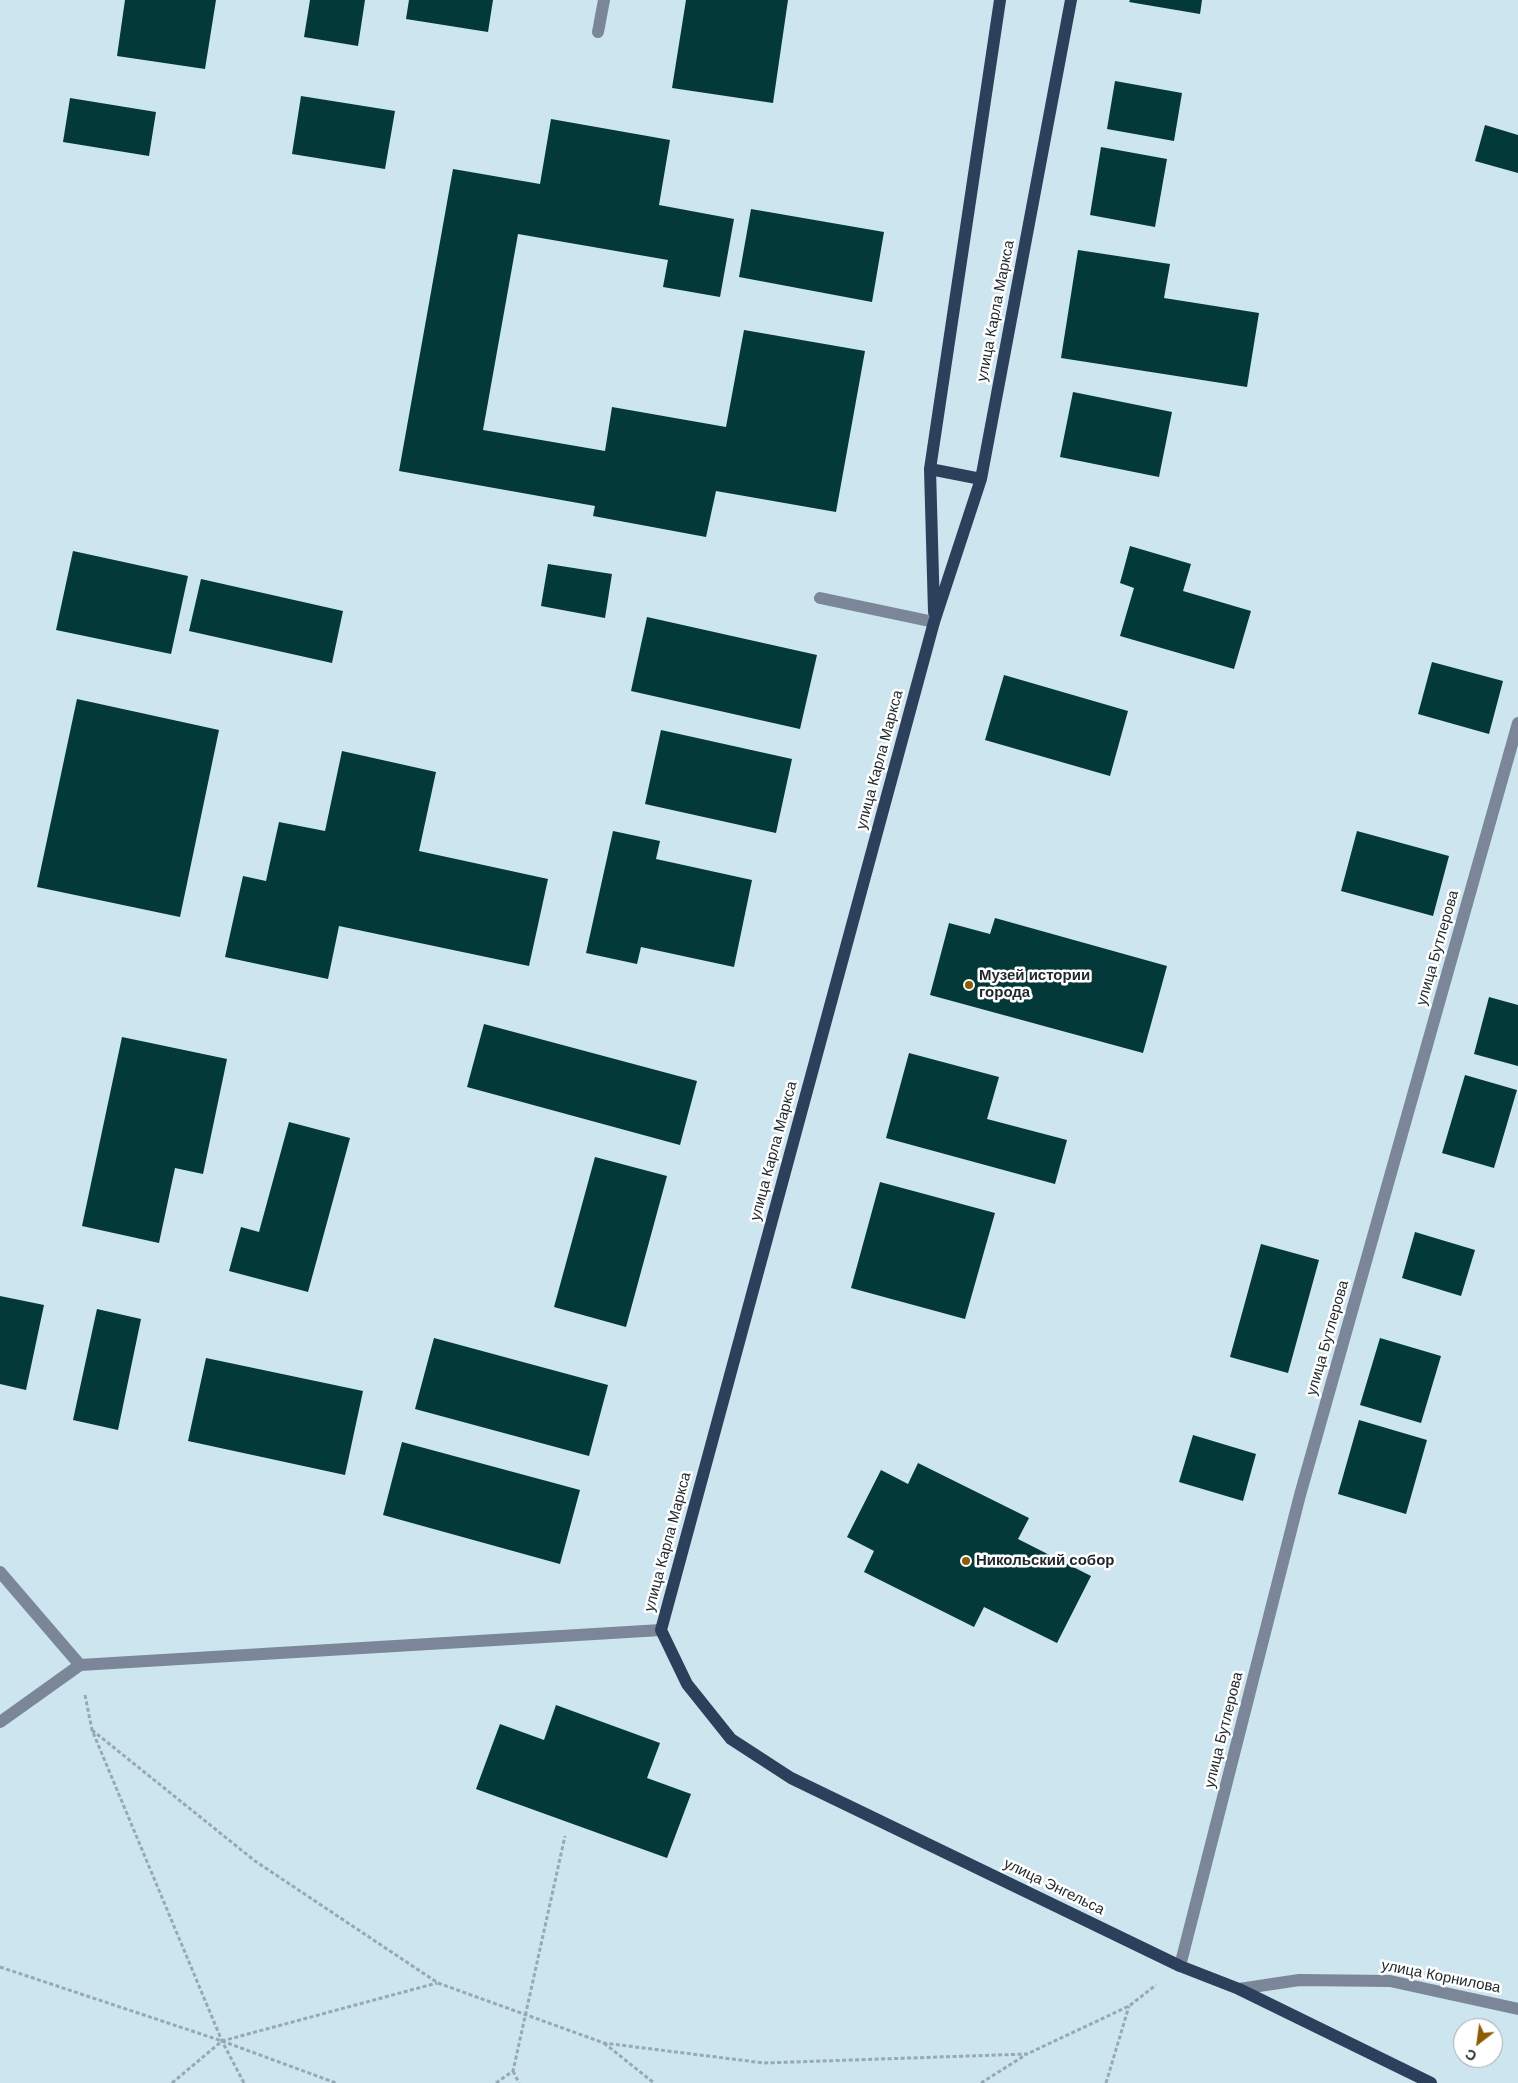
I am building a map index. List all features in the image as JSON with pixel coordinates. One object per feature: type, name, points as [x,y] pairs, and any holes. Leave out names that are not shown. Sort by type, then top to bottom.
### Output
[{"type":"main road","name":"улица Карла Маркса","points":[[934,622],[930,469],[1000,0]]},
{"type":"main road","name":"улица Карла Маркса","points":[[687,1684],[661,1630],[934,622],[981,479],[1071,0]]},
{"type":"main road","points":[[930,469],[981,479]]},
{"type":"main road","name":"улица Энгельса","points":[[687,1684],[731,1739],[791,1778],[1180,1966],[1239,1989],[1431,2083]]},
{"type":"street","points":[[598,32],[604,0]]},
{"type":"street","points":[[820,598],[934,622]]},
{"type":"street","name":"улица Бутлерова","points":[[1180,1966],[1300,1495],[1518,723]]},
{"type":"street","points":[[0,1572],[80,1665]]},
{"type":"street","points":[[0,1722],[80,1665],[661,1630]]},
{"type":"street","name":"улица Корнилова","points":[[1239,1989],[1299,1980],[1390,1981],[1518,2009]]},
{"type":"path","points":[[80,1665],[92,1730],[222,2041],[244,2083]]},
{"type":"path","points":[[92,1730],[255,1861],[438,1983],[604,2043],[764,2063],[1027,2054]]},
{"type":"path","points":[[519,2083],[513,2071],[565,1836]]},
{"type":"path","points":[[0,1967],[222,2041],[336,2083]]},
{"type":"path","points":[[172,2083],[222,2041],[438,1983]]},
{"type":"path","points":[[981,2083],[1027,2054],[1129,2006],[1106,2083]]},
{"type":"path","points":[[604,2043],[654,2083]]},
{"type":"path","points":[[496,2083],[513,2071]]},
{"type":"building","points":[[125,0],[216,0],[205,69],[117,56]]},
{"type":"building","points":[[310,0],[365,0],[358,46],[304,37]]},
{"type":"building","points":[[409,0],[493,0],[488,32],[406,19]]},
{"type":"building","points":[[686,0],[788,0],[773,103],[672,88]]},
{"type":"building","points":[[1130,0],[1202,0],[1200,14],[1129,2]]},
{"type":"building","points":[[1115,81],[1182,93],[1174,141],[1107,129]]},
{"type":"building","points":[[301,96],[395,111],[385,169],[292,154]]},
{"type":"building","points":[[70,98],[156,112],[149,156],[63,142]]},
{"type":"building","points":[[551,119],[670,140],[659,205],[734,219],[720,297],[663,287],[668,260],[518,234],[483,430],[605,451],[612,407],[726,427],[744,330],[865,351],[836,512],[716,491],[706,537],[593,516],[595,506],[399,471],[453,169],[540,184]]},
{"type":"building","points":[[1485,125],[1518,135],[1518,173],[1475,161]]},
{"type":"building","points":[[1101,147],[1167,159],[1155,227],[1090,215]]},
{"type":"building","points":[[751,209],[884,232],[872,302],[739,277]]},
{"type":"building","points":[[1078,250],[1170,264],[1164,298],[1259,313],[1247,387],[1061,358]]},
{"type":"building","points":[[1073,392],[1172,412],[1159,477],[1060,457]]},
{"type":"building","points":[[1130,546],[1191,564],[1183,591],[1251,611],[1234,669],[1120,636],[1134,588],[1120,583]]},
{"type":"building","points":[[73,551],[188,576],[171,654],[56,630]]},
{"type":"building","points":[[548,564],[612,574],[605,618],[541,606]]},
{"type":"building","points":[[201,579],[343,611],[332,663],[189,631]]},
{"type":"building","points":[[647,617],[817,655],[800,729],[631,691]]},
{"type":"building","points":[[1432,662],[1503,681],[1489,734],[1418,714]]},
{"type":"building","points":[[1004,675],[1128,711],[1110,776],[985,740]]},
{"type":"building","points":[[77,699],[219,730],[180,917],[37,887]]},
{"type":"building","points":[[661,730],[792,759],[776,833],[645,804]]},
{"type":"building","points":[[342,751],[436,772],[419,851],[548,879],[529,966],[339,926],[328,979],[225,957],[243,876],[266,881],[279,822],[325,831]]},
{"type":"building","points":[[613,831],[660,841],[656,859],[752,880],[734,967],[641,947],[637,964],[586,953]]},
{"type":"building","points":[[1357,831],[1449,856],[1433,916],[1341,891]]},
{"type":"building","points":[[995,918],[1167,966],[1143,1053],[930,995],[949,923],[990,934]]},
{"type":"building","points":[[1489,997],[1518,1005],[1518,1066],[1474,1054]]},
{"type":"building","points":[[484,1024],[697,1081],[680,1145],[467,1087]]},
{"type":"building","points":[[122,1037],[227,1059],[203,1174],[175,1168],[159,1243],[82,1226]]},
{"type":"building","points":[[909,1053],[999,1077],[987,1119],[1067,1140],[1055,1184],[886,1138]]},
{"type":"building","points":[[1465,1075],[1517,1090],[1494,1168],[1442,1153]]},
{"type":"building","points":[[289,1122],[350,1138],[308,1292],[229,1271],[241,1227],[259,1232]]},
{"type":"building","points":[[595,1157],[667,1176],[626,1327],[554,1307]]},
{"type":"building","points":[[880,1182],[995,1213],[965,1319],[851,1288]]},
{"type":"building","points":[[1415,1232],[1475,1250],[1461,1296],[1402,1278]]},
{"type":"building","points":[[1261,1244],[1319,1260],[1288,1373],[1230,1357]]},
{"type":"building","points":[[0,1296],[44,1305],[26,1390],[0,1384]]},
{"type":"building","points":[[97,1309],[141,1319],[118,1430],[73,1420]]},
{"type":"building","points":[[434,1338],[608,1385],[589,1456],[415,1409]]},
{"type":"building","points":[[1380,1338],[1441,1356],[1421,1423],[1360,1405]]},
{"type":"building","points":[[206,1358],[363,1391],[345,1475],[188,1441]]},
{"type":"building","points":[[1359,1420],[1427,1440],[1406,1514],[1338,1494]]},
{"type":"building","points":[[1193,1435],[1256,1454],[1243,1501],[1179,1482]]},
{"type":"building","points":[[402,1442],[580,1490],[560,1564],[383,1515]]},
{"type":"building","name":"Никольский собор","points":[[918,1463],[1029,1518],[1018,1539],[1091,1576],[1057,1643],[984,1607],[974,1627],[864,1572],[874,1551],[847,1537],[881,1470],[908,1484]]},
{"type":"building","points":[[556,1705],[660,1743],[647,1778],[691,1794],[667,1858],[476,1789],[500,1724],[544,1740]]},
{"type":"place","name":"Музей истории города","points":[[969,985]]},
{"type":"place","name":"Никольский собор","points":[[966,1561]]}]
